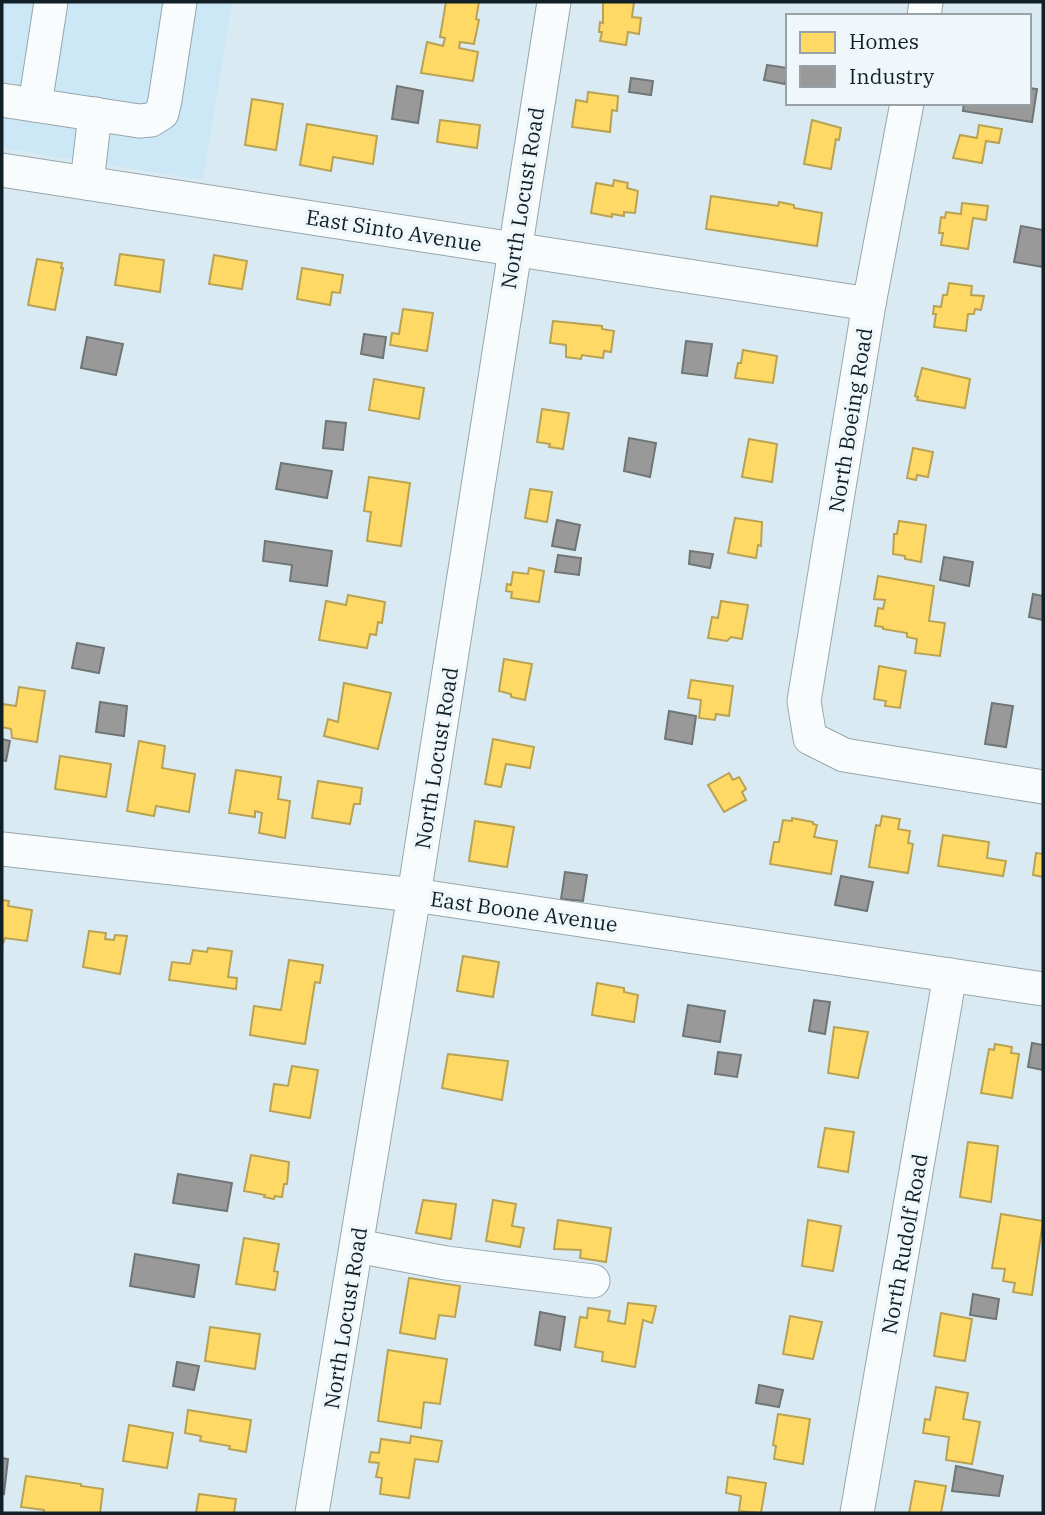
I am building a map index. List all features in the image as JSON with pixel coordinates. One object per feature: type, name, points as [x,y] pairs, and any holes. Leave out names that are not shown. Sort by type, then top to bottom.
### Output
[{"type":"street","points":[[35,105],[51,2]]},
{"type":"street","points":[[2,100],[139,121],[150,120],[162,113],[180,2]]},
{"type":"street","name":"North Locust Road","points":[[312,1513],[415,895],[554,2]]},
{"type":"street","name":"North Boeing Road","points":[[907,105],[869,304],[804,701],[810,738],[844,755],[1043,787]]},
{"type":"street","points":[[87,183],[95,114]]},
{"type":"street","name":"East Sinto Avenue","points":[[2,170],[869,304]]},
{"type":"street","name":"East Boone Avenue","points":[[2,849],[415,895],[1043,989]]},
{"type":"street","name":"North Rudolf Road","points":[[857,1513],[950,975]]},
{"type":"street","points":[[357,1246],[460,1265],[593,1281]]},
{"type":"shaded area","points":[[2,2],[232,2],[203,180],[2,148]]},
{"type":"building: Homes","points":[[446,2],[479,2],[476,19],[479,20],[474,44],[460,42],[459,48],[478,52],[473,81],[421,73],[427,42],[443,46],[445,38],[440,37]]},
{"type":"building: Homes","points":[[603,2],[634,2],[632,17],[641,18],[639,34],[628,32],[626,45],[600,41]]},
{"type":"building: Homes","points":[[588,92],[618,96],[617,111],[612,110],[610,132],[572,127],[576,100],[587,102]]},
{"type":"building: Homes","points":[[252,99],[283,104],[276,150],[245,145]]},
{"type":"building: Homes","points":[[440,120],[480,125],[477,148],[437,142]]},
{"type":"building: Homes","points":[[812,120],[841,128],[839,140],[836,139],[831,169],[804,164]]},
{"type":"building: Homes","points":[[307,124],[377,136],[373,164],[333,157],[331,171],[300,165]]},
{"type":"building: Homes","points":[[979,125],[1002,129],[999,143],[986,141],[982,163],[953,158],[960,135],[977,138]]},
{"type":"building: Homes","points":[[614,180],[628,183],[627,188],[638,191],[635,213],[624,212],[624,216],[612,214],[612,217],[591,213],[596,183],[613,186]]},
{"type":"building: Homes","points":[[711,196],[778,206],[779,202],[822,213],[817,246],[706,229]]},
{"type":"building: Homes","points":[[962,203],[988,206],[986,220],[973,218],[968,249],[941,245],[941,217],[945,218],[946,212],[961,214]]},
{"type":"building: Homes","points":[[120,254],[164,260],[160,292],[115,285]]},
{"type":"building: Homes","points":[[214,255],[247,261],[242,289],[209,284]]},
{"type":"building: Homes","points":[[37,259],[62,263],[55,310],[28,305]]},
{"type":"building: Homes","points":[[302,268],[343,275],[340,293],[332,292],[330,305],[297,299]]},
{"type":"building: Homes","points":[[949,283],[972,286],[971,295],[984,296],[981,310],[975,309],[974,314],[968,314],[966,331],[934,327],[934,306],[941,307]]},
{"type":"building: Homes","points":[[403,309],[433,313],[427,351],[390,345],[392,333],[399,334]]},
{"type":"building: Homes","points":[[553,321],[602,326],[602,329],[614,331],[611,352],[604,351],[603,358],[582,355],[581,359],[566,357],[566,345],[550,343]]},
{"type":"building: Homes","points":[[743,350],[777,356],[773,383],[735,378]]},
{"type":"building: Homes","points":[[922,368],[970,379],[965,408],[917,400],[918,397],[915,396]]},
{"type":"building: Homes","points":[[374,379],[424,388],[419,419],[369,410]]},
{"type":"building: Homes","points":[[542,409],[569,413],[563,449],[537,442]]},
{"type":"building: Homes","points":[[749,439],[777,444],[772,482],[742,477]]},
{"type":"building: Homes","points":[[913,448],[933,452],[928,477],[917,475],[916,480],[907,478]]},
{"type":"building: Homes","points":[[369,477],[410,483],[401,546],[367,541],[371,512],[364,511]]},
{"type":"building: Homes","points":[[530,489],[552,492],[547,522],[525,518]]},
{"type":"building: Homes","points":[[735,518],[762,522],[761,546],[758,545],[756,558],[728,553]]},
{"type":"building: Homes","points":[[899,521],[926,525],[921,562],[893,554],[894,534],[897,534]]},
{"type":"building: Homes","points":[[529,568],[544,571],[539,602],[511,598],[512,592],[506,591],[507,584],[511,585],[513,572],[528,574]]},
{"type":"building: Homes","points":[[878,576],[934,586],[929,621],[945,623],[940,656],[915,653],[917,639],[907,637],[907,633],[875,626],[878,608],[883,609],[885,600],[874,599]]},
{"type":"building: Homes","points":[[348,595],[385,602],[382,623],[378,622],[376,635],[370,634],[367,648],[319,640],[326,601],[346,605]]},
{"type":"building: Homes","points":[[721,601],[748,605],[742,639],[731,637],[727,641],[708,638],[712,617],[718,618]]},
{"type":"building: Homes","points":[[504,659],[532,664],[525,700],[499,691]]},
{"type":"building: Homes","points":[[879,666],[906,671],[900,708],[885,706],[886,701],[874,699]]},
{"type":"building: Homes","points":[[691,680],[733,686],[729,716],[716,714],[715,720],[699,718],[701,700],[688,698]]},
{"type":"building: Homes","points":[[344,683],[391,693],[378,749],[324,736],[328,719],[338,722]]},
{"type":"building: Homes","points":[[19,687],[45,691],[37,742],[12,738],[11,729],[2,727],[2,704],[16,706]]},
{"type":"building: Homes","points":[[493,739],[534,747],[530,768],[506,764],[501,787],[485,784]]},
{"type":"building: Homes","points":[[139,741],[165,746],[162,768],[195,774],[189,812],[156,806],[154,816],[127,811]]},
{"type":"building: Homes","points":[[60,756],[111,764],[106,797],[55,789]]},
{"type":"building: Homes","points":[[236,770],[281,777],[278,799],[290,801],[285,838],[259,833],[262,813],[255,811],[255,817],[229,813]]},
{"type":"building: Homes","points":[[729,773],[733,780],[739,777],[746,789],[742,792],[746,800],[724,812],[708,785]]},
{"type":"building: Homes","points":[[318,781],[362,788],[360,804],[354,804],[350,824],[312,818]]},
{"type":"building: Homes","points":[[882,816],[900,819],[898,829],[910,831],[908,843],[913,844],[908,873],[869,867],[876,825],[880,826]]},
{"type":"building: Homes","points":[[792,818],[817,825],[814,837],[837,841],[831,874],[770,864],[774,842],[779,842],[783,820],[792,821]]},
{"type":"building: Homes","points":[[475,821],[514,827],[507,867],[469,861]]},
{"type":"building: Homes","points":[[943,835],[989,842],[987,858],[1006,861],[1003,876],[938,866]]},
{"type":"building: Homes","points":[[1036,853],[1043,854],[1043,877],[1033,875]]},
{"type":"building: Homes","points":[[2,900],[9,901],[8,906],[32,910],[27,941],[5,938],[2,946]]},
{"type":"building: Homes","points":[[89,931],[106,933],[105,939],[114,940],[115,935],[127,936],[120,974],[83,967]]},
{"type":"building: Homes","points":[[208,948],[232,951],[228,977],[237,978],[236,989],[169,980],[172,962],[190,964],[193,950],[207,952]]},
{"type":"building: Homes","points":[[463,956],[499,962],[493,997],[457,991]]},
{"type":"building: Homes","points":[[289,960],[323,965],[320,983],[315,982],[305,1044],[250,1035],[254,1006],[281,1010]]},
{"type":"building: Homes","points":[[597,983],[624,988],[624,992],[638,995],[634,1022],[592,1015]]},
{"type":"building: Homes","points":[[834,1027],[868,1032],[858,1078],[828,1073]]},
{"type":"building: Homes","points":[[995,1044],[1012,1047],[1011,1053],[1019,1054],[1012,1098],[981,1093],[989,1049],[994,1050]]},
{"type":"building: Homes","points":[[448,1054],[508,1061],[502,1100],[442,1088]]},
{"type":"building: Homes","points":[[292,1066],[318,1070],[310,1118],[270,1111],[274,1084],[288,1086]]},
{"type":"building: Homes","points":[[825,1128],[854,1132],[848,1172],[818,1167]]},
{"type":"building: Homes","points":[[968,1142],[998,1146],[991,1202],[960,1197]]},
{"type":"building: Homes","points":[[251,1155],[289,1162],[287,1184],[284,1184],[282,1197],[275,1196],[274,1199],[244,1191]]},
{"type":"building: Homes","points":[[423,1200],[456,1204],[451,1239],[416,1233]]},
{"type":"building: Homes","points":[[493,1200],[516,1204],[512,1226],[524,1228],[520,1247],[486,1241]]},
{"type":"building: Homes","points":[[1001,1214],[1043,1221],[1032,1295],[1013,1292],[1015,1283],[1003,1281],[1005,1269],[992,1268]]},
{"type":"building: Homes","points":[[558,1220],[611,1228],[606,1262],[580,1258],[581,1250],[554,1249]]},
{"type":"building: Homes","points":[[808,1220],[841,1226],[833,1271],[802,1266]]},
{"type":"building: Homes","points":[[244,1238],[279,1244],[274,1271],[278,1272],[275,1290],[236,1284]]},
{"type":"building: Homes","points":[[409,1278],[460,1286],[455,1317],[439,1315],[435,1339],[400,1333]]},
{"type":"building: Homes","points":[[628,1303],[656,1306],[652,1323],[643,1320],[635,1367],[602,1361],[603,1352],[575,1347],[580,1317],[587,1318],[588,1308],[610,1311],[608,1321],[625,1324]]},
{"type":"building: Homes","points":[[941,1313],[972,1319],[965,1361],[934,1356]]},
{"type":"building: Homes","points":[[790,1316],[822,1322],[813,1359],[783,1354]]},
{"type":"building: Homes","points":[[210,1327],[260,1334],[255,1369],[205,1361]]},
{"type":"building: Homes","points":[[388,1350],[447,1359],[440,1404],[424,1402],[421,1428],[378,1421]]},
{"type":"building: Homes","points":[[936,1387],[968,1393],[963,1419],[980,1422],[972,1464],[946,1460],[949,1437],[923,1433],[925,1419],[930,1420]]},
{"type":"building: Homes","points":[[188,1410],[251,1420],[246,1452],[229,1449],[230,1446],[200,1441],[201,1436],[185,1433]]},
{"type":"building: Homes","points":[[778,1414],[810,1419],[803,1464],[774,1459],[776,1446],[773,1445]]},
{"type":"building: Homes","points":[[129,1425],[173,1433],[167,1468],[123,1461]]},
{"type":"building: Homes","points":[[411,1436],[442,1441],[438,1462],[415,1459],[409,1498],[380,1494],[382,1478],[376,1477],[379,1463],[369,1462],[371,1452],[379,1453],[381,1439],[410,1443]]},
{"type":"building: Homes","points":[[26,1476],[103,1489],[100,1513],[44,1513],[44,1510],[21,1507]]},
{"type":"building: Homes","points":[[728,1477],[766,1483],[761,1513],[739,1511],[741,1496],[726,1493]]},
{"type":"building: Homes","points":[[915,1481],[946,1486],[941,1513],[909,1513]]},
{"type":"building: Homes","points":[[199,1494],[236,1499],[234,1513],[196,1513]]},
{"type":"building: Industry","points":[[767,65],[786,68],[785,84],[764,80]]},
{"type":"building: Industry","points":[[631,78],[653,81],[651,95],[629,92]]},
{"type":"building: Industry","points":[[397,86],[423,91],[418,123],[392,119]]},
{"type":"building: Industry","points":[[1031,88],[1037,89],[1032,122],[963,111],[964,105],[1031,105]]},
{"type":"building: Industry","points":[[1021,226],[1043,230],[1043,267],[1014,262]]},
{"type":"building: Industry","points":[[364,334],[386,337],[383,358],[361,354]]},
{"type":"building: Industry","points":[[87,337],[123,344],[116,375],[81,368]]},
{"type":"building: Industry","points":[[686,341],[712,344],[707,376],[682,373]]},
{"type":"building: Industry","points":[[326,421],[346,423],[343,450],[323,448]]},
{"type":"building: Industry","points":[[629,438],[656,443],[650,477],[624,471]]},
{"type":"building: Industry","points":[[281,463],[332,471],[327,498],[276,489]]},
{"type":"building: Industry","points":[[557,520],[580,525],[575,550],[552,546]]},
{"type":"building: Industry","points":[[265,541],[332,551],[327,586],[290,581],[292,565],[263,561]]},
{"type":"building: Industry","points":[[690,551],[713,554],[710,568],[689,564]]},
{"type":"building: Industry","points":[[558,555],[581,558],[579,575],[555,572]]},
{"type":"building: Industry","points":[[944,557],[973,562],[969,586],[940,580]]},
{"type":"building: Industry","points":[[1033,594],[1043,596],[1043,620],[1029,617]]},
{"type":"building: Industry","points":[[77,643],[104,648],[99,673],[72,668]]},
{"type":"building: Industry","points":[[100,702],[127,706],[124,736],[96,732]]},
{"type":"building: Industry","points":[[992,703],[1013,706],[1006,747],[985,744]]},
{"type":"building: Industry","points":[[669,711],[696,716],[692,744],[665,739]]},
{"type":"building: Industry","points":[[2,739],[10,741],[6,761],[2,760]]},
{"type":"building: Industry","points":[[565,872],[587,875],[583,901],[561,899]]},
{"type":"building: Industry","points":[[841,876],[873,882],[867,911],[835,905]]},
{"type":"building: Industry","points":[[814,1000],[830,1002],[825,1034],[809,1031]]},
{"type":"building: Industry","points":[[688,1005],[725,1011],[720,1042],[683,1036]]},
{"type":"building: Industry","points":[[1032,1043],[1043,1045],[1043,1070],[1028,1067]]},
{"type":"building: Industry","points":[[718,1052],[741,1055],[737,1077],[715,1074]]},
{"type":"building: Industry","points":[[178,1174],[232,1183],[227,1211],[173,1203]]},
{"type":"building: Industry","points":[[135,1254],[199,1265],[194,1297],[130,1286]]},
{"type":"building: Industry","points":[[973,1294],[999,1299],[996,1319],[970,1315]]},
{"type":"building: Industry","points":[[540,1312],[565,1317],[560,1350],[535,1345]]},
{"type":"building: Industry","points":[[177,1362],[199,1366],[194,1390],[173,1386]]},
{"type":"building: Industry","points":[[759,1385],[783,1390],[779,1407],[756,1403]]},
{"type":"building: Industry","points":[[2,1458],[8,1459],[4,1494],[2,1493]]},
{"type":"building: Industry","points":[[956,1466],[1003,1476],[999,1496],[952,1491]]}]
